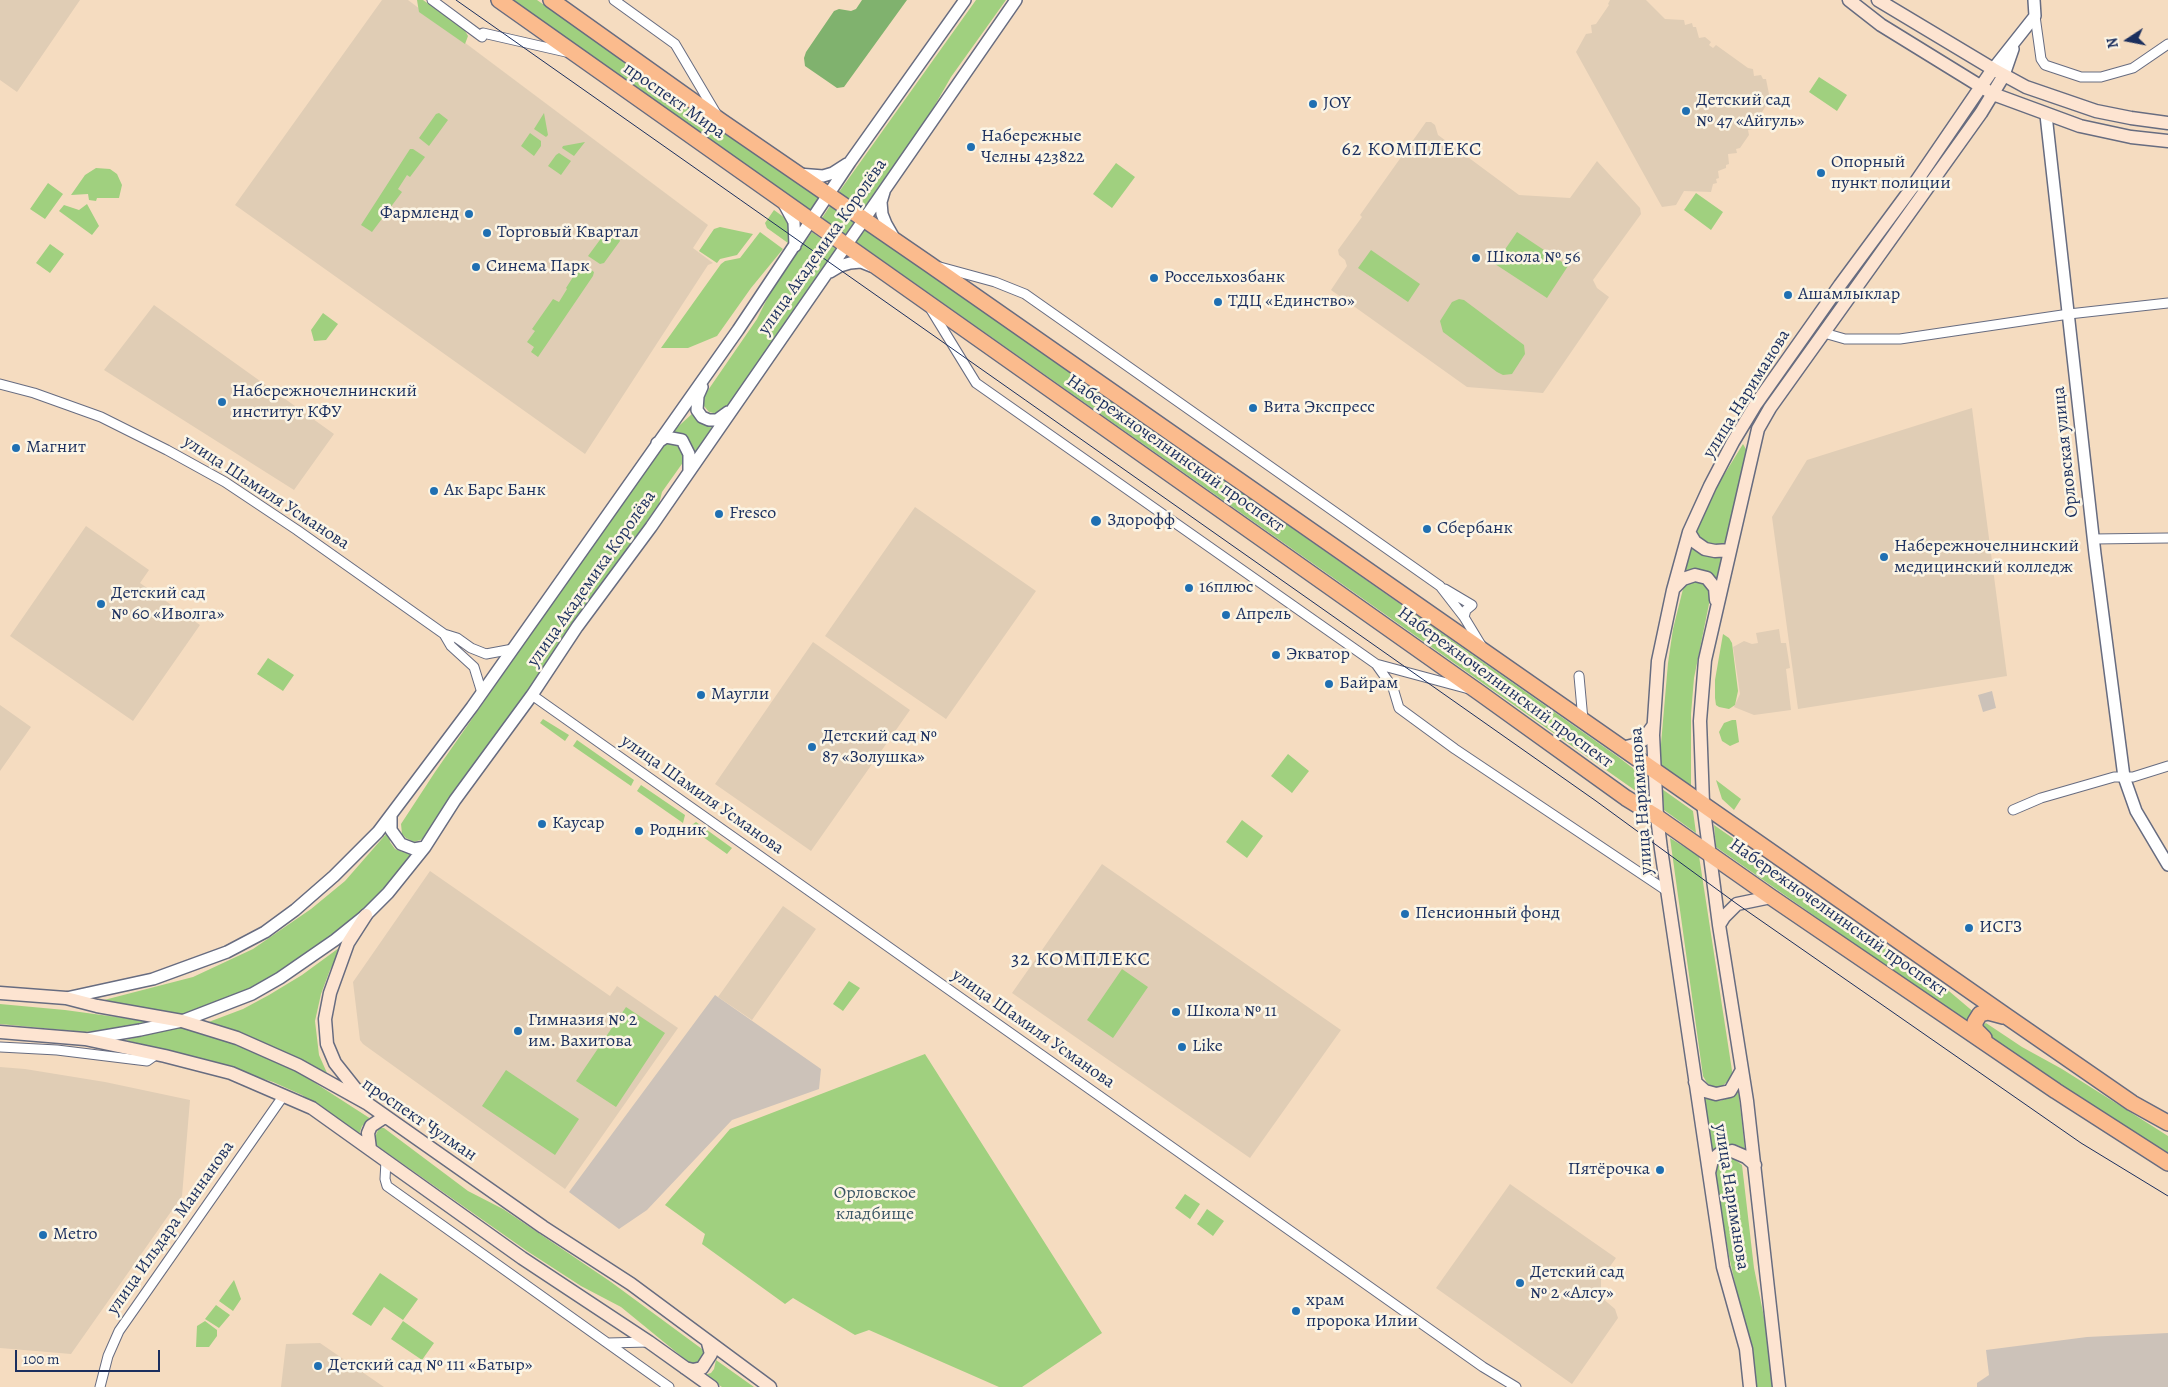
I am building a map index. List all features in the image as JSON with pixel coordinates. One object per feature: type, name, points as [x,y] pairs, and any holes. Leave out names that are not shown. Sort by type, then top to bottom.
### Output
[{"type":"main road","name":"проспект Мира","points":[[499,0],[828,233]]},
{"type":"main road","name":"проспект Мира","points":[[551,0],[847,208]]},
{"type":"main road","points":[[1849,0],[1881,25],[1993,94],[2080,126],[2131,137],[2168,141]]},
{"type":"main road","points":[[1878,0],[2026,87],[2096,111],[2168,123]]},
{"type":"main road","name":"улица Нариманова","points":[[1750,1387],[1746,1349],[1723,1267],[1657,816],[1653,726],[1658,661],[1673,590],[1689,532],[1710,486],[1756,404],[1982,87],[1998,72]]},
{"type":"main road","name":"улица Нариманова","points":[[1779,1387],[1755,1165],[1703,804],[1700,721],[1705,660],[1758,429],[1770,408],[1993,94],[1998,72]]},
{"type":"main road","name":"Набережночелнинский проспект","points":[[847,208],[2009,1018],[2132,1102],[2168,1124]]},
{"type":"main road","name":"Набережночелнинский проспект","points":[[828,233],[1480,692],[1626,798],[1657,816],[1771,897],[2069,1100],[2168,1163]]},
{"type":"main road","points":[[1689,532],[1696,542],[1705,549],[1715,551],[1730,550]]},
{"type":"main road","points":[[1673,590],[1683,579],[1695,575],[1707,578],[1716,588],[1717,604]]},
{"type":"main road","points":[[1622,748],[1643,740],[1653,726]]},
{"type":"main road","points":[[1719,925],[1737,904],[1771,897]]},
{"type":"main road","points":[[366,915],[348,943],[330,993],[325,1019],[327,1044],[335,1063],[368,1104]]},
{"type":"main road","name":"проспект Чулман","points":[[0,993],[66,998],[97,1006],[182,1021],[237,1038],[298,1065],[368,1104],[544,1227],[631,1284],[708,1343],[770,1387]]},
{"type":"main road","points":[[1990,1045],[1975,1029],[1975,1022],[1980,1014],[1988,1012],[2009,1018]]},
{"type":"main road","points":[[0,1032],[85,1039],[157,1054],[231,1073],[312,1108],[522,1258],[649,1342],[712,1387]]},
{"type":"main road","points":[[1695,1082],[1705,1091],[1716,1094],[1730,1091],[1742,1070]]},
{"type":"main road","points":[[370,1149],[368,1133],[371,1126],[383,1118],[388,1118]]},
{"type":"main road","points":[[1709,1175],[1712,1160],[1719,1154],[1732,1151],[1746,1157],[1755,1165]]},
{"type":"main road","points":[[685,1368],[693,1370],[702,1368],[711,1354],[708,1343]]},
{"type":"street","points":[[432,0],[482,37],[483,33],[574,53]]},
{"type":"street","points":[[614,0],[675,44],[721,121]]},
{"type":"street","name":"улица Академика Королёва","points":[[66,998],[154,979],[228,952],[265,932],[295,910],[334,876],[378,832],[482,693],[795,246],[850,162],[965,0]]},
{"type":"street","name":"улица Академика Королёва","points":[[85,1039],[182,1021],[221,1007],[280,978],[335,940],[366,915],[388,893],[425,847],[455,800],[532,695],[576,627],[689,472],[1016,0]]},
{"type":"street","points":[[2034,0],[2041,59],[2045,65],[2082,77],[2101,77],[2133,68],[2168,44]]},
{"type":"street","points":[[1998,72],[2015,42],[2036,16]]},
{"type":"street","name":"Орловская улица","points":[[2046,115],[2094,540],[2124,777],[2136,811],[2168,865]]},
{"type":"street","points":[[798,174],[823,176],[834,173],[850,162]]},
{"type":"street","points":[[886,187],[881,202],[882,214],[898,243]]},
{"type":"street","points":[[781,199],[794,222],[795,246]]},
{"type":"street","points":[[825,276],[840,266],[850,263],[861,262],[880,270]]},
{"type":"street","points":[[929,264],[995,282],[1026,294],[1440,586],[1472,605],[1466,610],[1464,617]]},
{"type":"street","points":[[925,300],[976,383],[1376,664],[1393,688],[1400,708],[1471,760],[1667,891]]},
{"type":"street","points":[[1824,333],[1845,339],[1900,339],[2069,314],[2168,303]]},
{"type":"street","points":[[711,367],[698,396],[697,410],[702,417],[709,420],[717,420],[733,408]]},
{"type":"street","name":"улица Шамиля Усманова","points":[[0,384],[34,393],[101,418],[186,459],[225,482],[297,530],[444,634],[457,638],[471,648],[486,654],[513,649]]},
{"type":"street","points":[[657,443],[666,438],[682,440],[689,454],[689,472]]},
{"type":"street","points":[[2094,540],[2168,538]]},
{"type":"street","points":[[1440,586],[1464,617],[1485,652]]},
{"type":"street","name":"улица Шамиля Усманова","points":[[444,634],[451,646],[474,667],[482,693]]},
{"type":"street","points":[[1376,664],[1480,692]]},
{"type":"street","points":[[1579,676],[1582,720]]},
{"type":"street","name":"улица Шамиля Усманова","points":[[532,695],[1483,1367],[1516,1387]]},
{"type":"street","points":[[2013,810],[2041,798],[2114,777],[2133,778],[2168,766]]},
{"type":"street","points":[[391,815],[391,830],[401,844],[414,849],[425,847]]},
{"type":"street","points":[[0,1047],[57,1050],[147,1061],[157,1054]]},
{"type":"street","name":"улица Ильдара Маннанова","points":[[100,1387],[108,1356],[119,1331],[284,1095]]},
{"type":"street","points":[[386,1161],[385,1179],[387,1186],[669,1387]]},
{"type":"street","points":[[608,1343],[649,1342]]},
{"type":"shaded area","points":[[0,0],[80,0],[17,92],[0,80]]},
{"type":"shaded area","points":[[382,0],[408,0],[708,225],[693,248],[713,263],[708,265],[585,454],[235,205]]},
{"type":"shaded area","name":"Детский сад № 47 «Айгуль»","points":[[1610,0],[1646,0],[1665,19],[1684,20],[1685,25],[1692,23],[1693,27],[1696,27],[1699,38],[1705,37],[1711,42],[1709,45],[1713,48],[1716,45],[1748,68],[1753,69],[1754,76],[1761,75],[1763,79],[1766,79],[1770,99],[1756,122],[1751,124],[1752,129],[1748,130],[1749,135],[1740,148],[1736,149],[1737,153],[1728,154],[1729,164],[1726,165],[1726,168],[1718,171],[1719,178],[1716,179],[1717,183],[1713,184],[1711,192],[1684,191],[1676,205],[1662,207],[1576,52],[1586,34],[1592,33],[1591,25],[1596,24],[1609,5]]},
{"type":"shaded area","name":"Школа № 56","points":[[1426,122],[1431,122],[1435,125],[1438,135],[1519,195],[1570,198],[1597,161],[1640,208],[1641,214],[1593,280],[1597,288],[1609,297],[1543,393],[1467,387],[1331,290],[1347,266],[1345,260],[1339,255],[1338,250],[1362,217],[1360,215]]},
{"type":"shaded area","name":"Набережночелнинский институт КФУ","points":[[154,305],[334,434],[294,490],[104,370]]},
{"type":"shaded area","name":"Набережночелнинский медицинский колледж","points":[[1972,408],[2007,676],[1798,709],[1772,517],[1807,460]]},
{"type":"shaded area","points":[[915,507],[1036,591],[946,719],[825,636]]},
{"type":"shaded area","name":"Детский сад № 60 «Иволга»","points":[[86,526],[149,570],[140,583],[200,625],[133,721],[10,636]]},
{"type":"shaded area","points":[[1779,629],[1781,643],[1786,643],[1790,668],[1786,669],[1791,710],[1754,715],[1734,707],[1740,694],[1733,647],[1744,641],[1752,644],[1758,643],[1756,633]]},
{"type":"shaded area","name":"Детский сад № 87 «Золушка»","points":[[813,642],[910,710],[811,851],[715,784]]},
{"type":"shaded area","points":[[1992,691],[1996,708],[1983,712],[1978,695]]},
{"type":"shaded area","points":[[0,705],[31,727],[0,771]]},
{"type":"shaded area","name":"Школа № 11","points":[[1102,864],[1341,1030],[1250,1158],[1012,993]]},
{"type":"shaded area","name":"Гимназия № 2 им. Вахитова","points":[[430,871],[610,996],[617,986],[678,1028],[565,1189],[360,1040],[353,982]]},
{"type":"shaded area","points":[[783,906],[816,929],[752,1020],[718,997]]},
{"type":"shaded area","points":[[715,995],[821,1069],[819,1089],[732,1120],[647,1210],[619,1229],[569,1192]]},
{"type":"shaded area","points":[[0,1067],[25,1069],[105,1082],[190,1100],[182,1196],[71,1354],[0,1348]]},
{"type":"shaded area","name":"Детский сад № 2 «Алсу»","points":[[1510,1184],[1616,1258],[1601,1279],[1601,1297],[1615,1309],[1618,1318],[1572,1384],[1436,1288]]},
{"type":"shaded area","points":[[2168,1333],[2168,1387],[1977,1387],[1977,1383],[1989,1375],[1986,1350],[2087,1337]]},
{"type":"shaded area","name":"Детский сад № 111 «Батыр»","points":[[320,1343],[384,1387],[281,1387],[286,1344]]},
{"type":"green space","points":[[417,0],[423,0],[464,29],[468,36],[465,44],[419,12]]},
{"type":"green space","points":[[512,0],[537,0],[820,199],[812,211]]},
{"type":"green space","points":[[862,0],[907,0],[844,87],[837,88],[805,66],[804,58],[806,52],[834,11],[839,9],[851,11],[856,9]]},
{"type":"green space","points":[[976,0],[1006,0],[951,77],[927,119],[863,209],[839,192]]},
{"type":"green space","points":[[1819,77],[1847,95],[1837,111],[1809,92]]},
{"type":"green space","points":[[439,113],[448,120],[429,146],[419,138],[436,114]]},
{"type":"green space","points":[[544,113],[548,135],[546,137],[534,129]]},
{"type":"green space","points":[[530,133],[541,141],[541,146],[534,156],[521,146]]},
{"type":"green space","points":[[585,142],[574,156],[562,148],[563,146]]},
{"type":"green space","points":[[410,149],[425,157],[410,177],[407,175],[398,189],[402,192],[372,232],[361,225]]},
{"type":"green space","points":[[559,153],[571,161],[561,175],[548,166]]},
{"type":"green space","points":[[1116,163],[1135,177],[1112,208],[1093,194]]},
{"type":"green space","points":[[96,168],[110,169],[117,174],[122,185],[119,198],[97,198],[96,201],[89,200],[88,194],[71,195],[85,175]]},
{"type":"green space","points":[[48,183],[63,194],[45,219],[30,209]]},
{"type":"green space","points":[[1696,193],[1723,212],[1711,230],[1684,210]]},
{"type":"green space","points":[[87,204],[99,226],[92,235],[59,211],[64,205],[79,210]]},
{"type":"green space","points":[[830,206],[854,222],[846,235],[822,218]]},
{"type":"green space","points":[[774,210],[785,218],[789,225],[790,238],[788,243],[767,228],[765,223]]},
{"type":"green space","points":[[720,227],[753,234],[737,255],[720,259],[717,263],[699,251],[714,229]]},
{"type":"green space","points":[[864,228],[1617,756],[1643,776],[1643,796],[855,241]]},
{"type":"green space","points":[[608,229],[618,236],[620,241],[604,263],[600,264],[588,256]]},
{"type":"green space","points":[[760,232],[783,249],[751,288],[717,336],[688,348],[661,348],[721,264],[725,261],[740,258]]},
{"type":"green space","points":[[812,232],[836,249],[725,409],[718,414],[709,412],[704,406],[704,396],[757,319],[773,287]]},
{"type":"green space","points":[[1517,232],[1568,266],[1547,298],[1495,264]]},
{"type":"green space","points":[[50,244],[64,254],[50,273],[36,263]]},
{"type":"green space","points":[[1371,250],[1420,284],[1408,302],[1358,268]]},
{"type":"green space","points":[[582,263],[594,272],[593,276],[538,357],[531,352],[534,347],[527,342],[535,331],[532,329],[553,299],[559,302]]},
{"type":"green space","points":[[1459,299],[1464,300],[1524,345],[1525,354],[1512,374],[1503,375],[1497,372],[1443,332],[1440,321],[1452,302]]},
{"type":"green space","points":[[323,313],[338,324],[326,340],[314,341],[311,330]]},
{"type":"green space","points":[[693,413],[701,423],[713,428],[696,452],[685,437],[671,433]]},
{"type":"green space","points":[[667,443],[680,447],[684,461],[662,492],[659,504],[423,839],[414,842],[406,838],[402,834],[401,824],[435,772],[663,445]]},
{"type":"green space","points":[[1743,444],[1747,451],[1727,537],[1724,544],[1717,545],[1704,542],[1699,539],[1696,533],[1719,483]]},
{"type":"green space","points":[[1692,544],[1709,557],[1723,557],[1716,582],[1700,572],[1684,570]]},
{"type":"green space","points":[[1702,582],[1708,586],[1711,594],[1694,678],[1691,714],[1691,786],[1661,766],[1661,744],[1673,629],[1683,589],[1688,583]]},
{"type":"green space","points":[[1723,634],[1732,643],[1738,691],[1735,705],[1729,709],[1716,705],[1715,698],[1715,680]]},
{"type":"green space","points":[[268,658],[294,675],[283,691],[257,674]]},
{"type":"green space","points":[[543,719],[569,735],[565,741],[540,723]]},
{"type":"green space","points":[[1736,720],[1739,742],[1730,746],[1722,741],[1719,732],[1724,723]]},
{"type":"green space","points":[[577,740],[634,780],[631,786],[573,746]]},
{"type":"green space","points":[[1288,754],[1309,771],[1292,793],[1271,776]]},
{"type":"green space","points":[[1716,780],[1741,799],[1734,810],[1722,799]]},
{"type":"green space","points":[[641,785],[685,815],[683,823],[637,791]]},
{"type":"green space","points":[[1662,789],[1693,811],[1696,833],[1664,810]]},
{"type":"green space","points":[[1242,820],[1263,836],[1247,858],[1226,842]]},
{"type":"green space","points":[[696,822],[732,848],[727,854],[689,827]]},
{"type":"green space","points":[[1714,825],[1943,986],[1976,1014],[1969,1024],[1716,847]]},
{"type":"green space","points":[[389,833],[390,842],[395,849],[414,854],[367,912],[265,981],[240,993],[183,1015],[104,1000],[193,977],[253,949],[311,909],[345,881]]},
{"type":"green space","points":[[1670,838],[1699,856],[1733,1077],[1721,1087],[1713,1087],[1707,1083],[1703,1076]]},
{"type":"green space","points":[[343,945],[330,970],[321,994],[315,1021],[319,1055],[327,1073],[270,1046],[206,1023],[243,1009],[269,995],[302,975]]},
{"type":"green space","points":[[1122,969],[1148,987],[1113,1038],[1087,1020]]},
{"type":"green space","points":[[849,981],[860,988],[843,1011],[833,1004]]},
{"type":"green space","points":[[0,1004],[65,1010],[153,1022],[111,1030],[84,1032],[0,1024]]},
{"type":"green space","points":[[626,1007],[665,1033],[616,1107],[576,1081]]},
{"type":"green space","points":[[1986,1023],[2168,1136],[2168,1155],[2114,1123],[1983,1033],[1981,1026]]},
{"type":"green space","points":[[181,1027],[229,1042],[298,1072],[371,1119],[362,1126],[358,1137],[302,1095],[273,1082],[200,1059],[125,1040]]},
{"type":"green space","name":"Орловское кладбище","points":[[925,1054],[1102,1333],[1022,1387],[999,1387],[869,1330],[855,1335],[793,1298],[785,1304],[702,1244],[705,1234],[665,1205],[730,1129]]},
{"type":"green space","points":[[506,1070],[579,1119],[555,1155],[482,1106]]},
{"type":"green space","points":[[1738,1088],[1745,1150],[1740,1146],[1728,1144],[1712,1152],[1701,1097],[1720,1101],[1733,1096]]},
{"type":"green space","points":[[379,1128],[384,1128],[468,1191],[503,1209],[611,1282],[702,1349],[704,1355],[700,1363],[692,1365],[621,1307],[581,1286],[527,1251],[376,1145],[374,1139]]},
{"type":"green space","points":[[1731,1157],[1742,1165],[1754,1268],[1766,1327],[1773,1387],[1756,1387],[1754,1368],[1729,1256],[1715,1174],[1718,1161]]},
{"type":"green space","points":[[1185,1194],[1200,1204],[1190,1219],[1175,1208]]},
{"type":"green space","points":[[1207,1209],[1224,1221],[1213,1236],[1197,1224]]},
{"type":"green space","points":[[380,1273],[418,1299],[403,1320],[384,1307],[371,1326],[352,1314]]},
{"type":"green space","points":[[234,1280],[241,1299],[233,1311],[219,1301]]},
{"type":"green space","points":[[216,1305],[230,1315],[219,1328],[205,1319]]},
{"type":"green space","points":[[205,1321],[217,1330],[217,1336],[209,1347],[196,1347],[197,1326]]},
{"type":"green space","points":[[403,1321],[434,1343],[422,1360],[391,1339]]},
{"type":"green space","points":[[716,1360],[754,1387],[722,1387],[704,1375],[711,1373]]},
{"type":"tram line","points":[[456,0],[1596,801],[1737,904],[2081,1143],[2168,1196]]},
{"type":"place","name":"JOY","points":[[1313,104]]},
{"type":"place","name":"Детский сад № 47 «Айгуль»","points":[[1686,111]]},
{"type":"place","name":"Набережные Челны 423822","points":[[971,147]]},
{"type":"place","name":"Опорный пункт полиции","points":[[1821,173]]},
{"type":"place","name":"Фармленд","points":[[469,214]]},
{"type":"place","name":"Торговый Квартал","points":[[487,233]]},
{"type":"place","name":"Школа № 56","points":[[1476,258]]},
{"type":"place","name":"Синема Парк","points":[[476,267]]},
{"type":"place","name":"Россельхозбанк","points":[[1154,278]]},
{"type":"place","name":"Ашамлыклар","points":[[1788,295]]},
{"type":"place","name":"ТДЦ «Единство»","points":[[1218,302]]},
{"type":"place","name":"Набережночелнинский институт КФУ","points":[[222,402]]},
{"type":"place","name":"Вита Экспресс","points":[[1253,408]]},
{"type":"place","name":"Магнит","points":[[16,448]]},
{"type":"place","name":"Ак Барс Банк","points":[[434,491]]},
{"type":"place","name":"Fresco","points":[[719,514]]},
{"type":"place","name":"Здорофф","points":[[1096,521]]},
{"type":"place","name":"Сбербанк","points":[[1427,529]]},
{"type":"place","name":"Набережночелнинский медицинский колледж","points":[[1884,557]]},
{"type":"place","name":"16плюс","points":[[1189,588]]},
{"type":"place","name":"Детский сад № 60 «Иволга»","points":[[101,604]]},
{"type":"place","name":"Апрель","points":[[1226,615]]},
{"type":"place","name":"Экватор","points":[[1276,655]]},
{"type":"place","name":"Байрам","points":[[1329,684]]},
{"type":"place","name":"Маугли","points":[[701,695]]},
{"type":"place","name":"Детский сад № 87 «Золушка»","points":[[812,747]]},
{"type":"place","name":"Каусар","points":[[542,824]]},
{"type":"place","name":"Родник","points":[[639,831]]},
{"type":"place","name":"Пенсионный фонд","points":[[1405,914]]},
{"type":"place","name":"ИСГЗ","points":[[1969,928]]},
{"type":"place","name":"Школа № 11","points":[[1176,1012]]},
{"type":"place","name":"Гимназия № 2 им. Вахитова","points":[[518,1031]]},
{"type":"place","name":"Like","points":[[1182,1047]]},
{"type":"place","name":"Пятёрочка","points":[[1660,1170]]},
{"type":"place","name":"Metro","points":[[43,1235]]},
{"type":"place","name":"Детский сад № 2 «Алсу»","points":[[1520,1283]]},
{"type":"place","name":"храм пророка Илии","points":[[1296,1311]]},
{"type":"place","name":"Детский сад № 111 «Батыр»","points":[[318,1366]]},
{"type":"district","name":"62 КОМПЛЕКС","points":[[1412,150]]},
{"type":"district","name":"32 КОМПЛЕКС","points":[[1081,960]]}]
